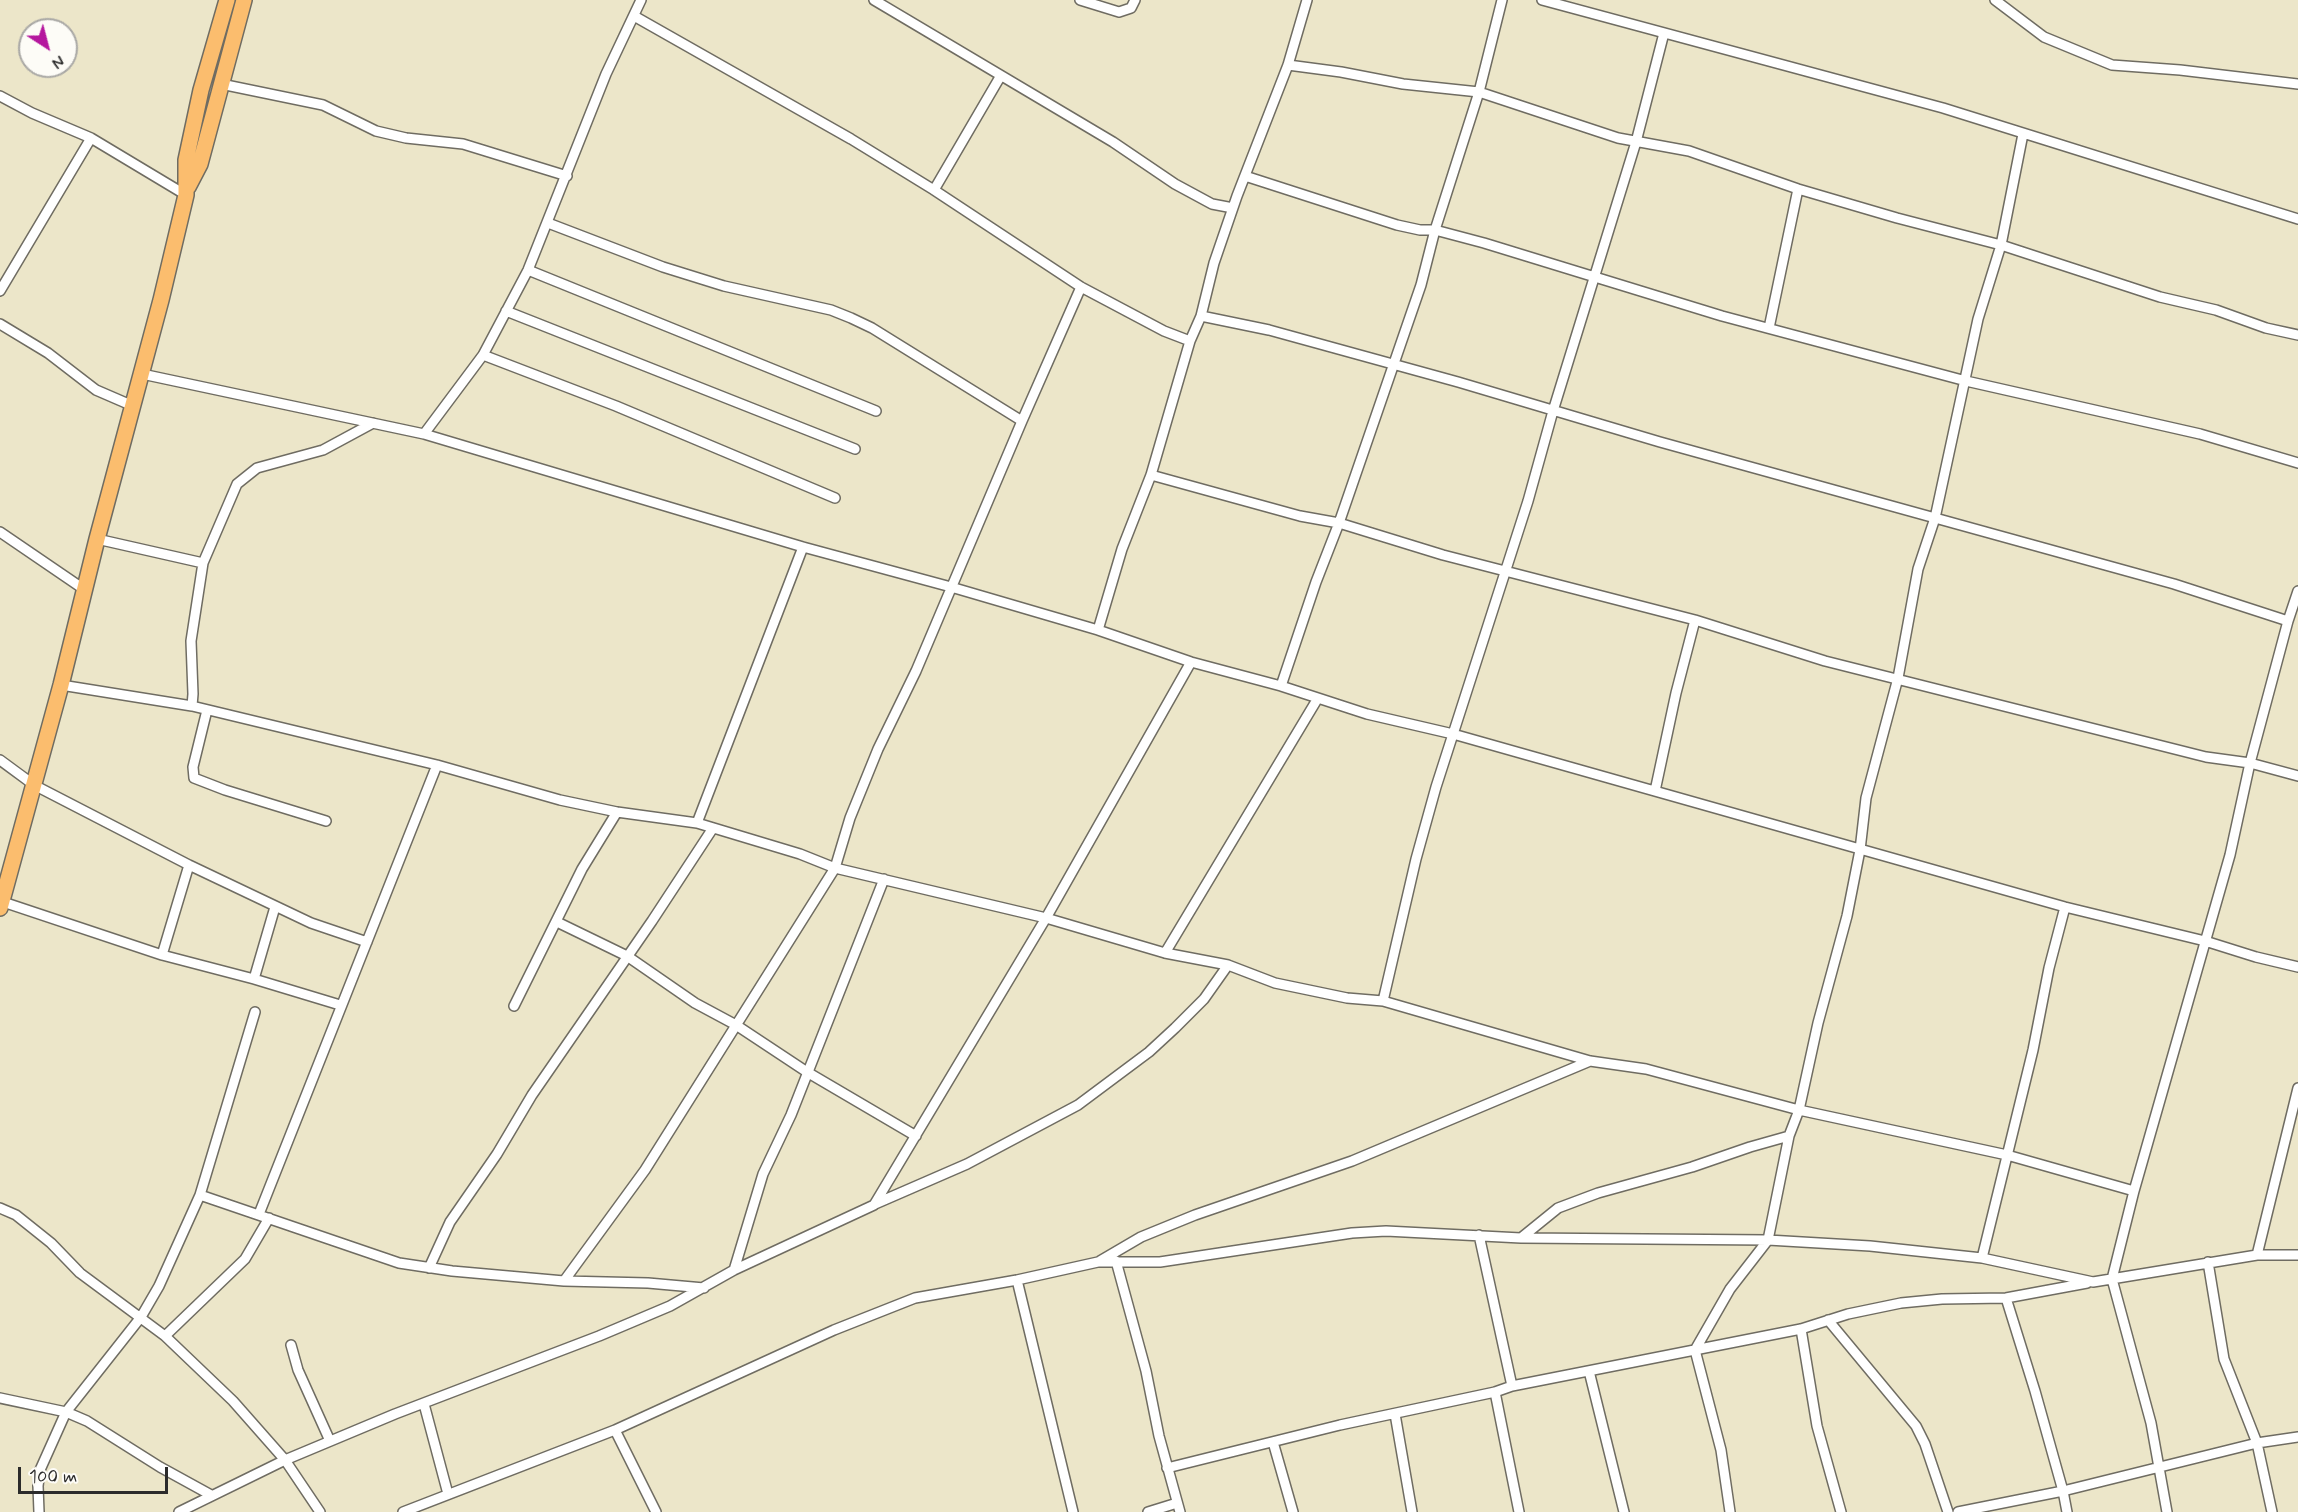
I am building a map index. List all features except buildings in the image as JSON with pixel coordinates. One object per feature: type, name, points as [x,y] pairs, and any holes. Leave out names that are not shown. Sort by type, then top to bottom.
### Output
[{"type":"main road","points":[[186,192],[186,160],[201,90],[227,0]]},
{"type":"main road","points":[[1,904],[142,375],[186,192],[200,164],[244,0]]},
{"type":"street","points":[[424,434],[483,356],[528,270],[606,74],[641,0]]},
{"type":"street","points":[[874,0],[1113,142],[1175,184],[1212,204],[1233,208]]},
{"type":"street","points":[[1080,0],[1119,12],[1131,8],[1135,0]]},
{"type":"street","points":[[1098,630],[1122,549],[1151,475],[1190,341],[1201,316],[1214,263],[1288,65],[1308,0]]},
{"type":"street","points":[[1281,686],[1316,582],[1340,523],[1421,285],[1435,230],[1479,92],[1502,0]]},
{"type":"street","points":[[1542,0],[1911,98],[2298,219]]},
{"type":"street","points":[[1995,0],[2044,37],[2112,65],[2180,70],[2298,84]]},
{"type":"street","points":[[634,16],[786,101],[934,190],[1081,287],[1164,331],[1190,341]]},
{"type":"street","points":[[1383,1001],[1416,859],[1453,734],[1507,571],[1593,276],[1636,142],[1664,33]]},
{"type":"street","points":[[1288,65],[1403,84],[1479,92],[1618,138],[1689,151],[1798,189],[1897,218],[2001,244],[2160,297],[2216,310],[2266,328],[2298,335]]},
{"type":"street","points":[[934,190],[1000,76]]},
{"type":"street","points":[[221,84],[323,105],[376,130],[406,138],[463,144],[567,176]]},
{"type":"street","points":[[0,96],[91,138],[186,192]]},
{"type":"street","points":[[1730,1512],[1721,1450],[1695,1350],[1730,1289],[1768,1240],[1789,1136],[1799,1110],[1818,1023],[1847,916],[1860,850],[1866,798],[1898,678],[1918,569],[1935,518],[1978,319],[2001,244],[2023,134]]},
{"type":"street","points":[[0,291],[91,138]]},
{"type":"street","points":[[1245,176],[1397,225],[1435,230],[1484,243],[1722,316],[1966,381],[2200,434],[2298,463]]},
{"type":"street","points":[[1769,328],[1798,189]]},
{"type":"street","points":[[548,223],[663,267],[724,286],[831,310],[851,318],[872,328],[1022,421]]},
{"type":"street","points":[[528,270],[876,411]]},
{"type":"street","points":[[564,1281],[645,1170],[835,868],[850,818],[878,749],[916,671],[1081,287]]},
{"type":"street","points":[[506,311],[855,449]]},
{"type":"street","points":[[1201,316],[1259,327],[1394,364],[1553,411],[2174,584],[2288,621]]},
{"type":"street","points":[[0,324],[48,353],[96,390],[133,406]]},
{"type":"street","points":[[483,356],[616,406],[836,498]]},
{"type":"street","points":[[142,375],[424,434],[803,547],[1098,630],[1191,662],[1281,686],[1367,714],[1453,734],[2066,908],[2205,941],[2298,967]]},
{"type":"street","points":[[192,706],[194,694],[191,641],[203,563],[237,484],[257,468],[323,450],[373,423]]},
{"type":"street","points":[[1151,475],[1300,516],[1340,523],[1392,541],[1695,620],[1826,661],[2206,756],[2250,763],[2298,776]]},
{"type":"street","points":[[0,532],[85,590]]},
{"type":"street","points":[[97,539],[203,563]]},
{"type":"street","points":[[697,823],[803,547]]},
{"type":"street","points":[[2167,1512],[2151,1424],[2112,1279],[2134,1191],[2230,855],[2250,763],[2298,591]]},
{"type":"street","points":[[1655,791],[1676,693],[1695,620]]},
{"type":"street","points":[[874,1205],[1046,918],[1191,662]]},
{"type":"street","points":[[61,685],[192,706],[437,765],[560,800],[617,812],[697,823],[800,854],[835,868],[1046,918],[1165,954],[1228,965],[1275,982],[1347,998],[1383,1001],[1590,1060],[1646,1069],[1799,1110],[2007,1155],[2134,1191]]},
{"type":"street","points":[[1165,954],[1318,698]]},
{"type":"street","points":[[207,711],[193,767],[194,778],[225,790],[326,821]]},
{"type":"street","points":[[0,760],[34,785],[189,865],[311,923],[367,942]]},
{"type":"street","points":[[259,1214],[437,765]]},
{"type":"street","points":[[514,1006],[582,869],[617,812]]},
{"type":"street","points":[[429,1268],[450,1222],[497,1154],[548,1070],[713,828]]},
{"type":"street","points":[[162,955],[189,865]]},
{"type":"street","points":[[735,1270],[763,1174],[791,1115],[884,879]]},
{"type":"street","points":[[1,904],[162,955],[340,1005]]},
{"type":"street","points":[[254,979],[275,907]]},
{"type":"street","points":[[1982,1258],[2033,1050],[2049,968],[2066,908]]},
{"type":"street","points":[[557,922],[627,956],[695,1003],[736,1025],[807,1072],[916,1136]]},
{"type":"street","points":[[179,1512],[211,1494],[330,1441],[670,1306],[735,1270],[968,1164],[1078,1105],[1149,1052],[1204,999],[1228,965]]},
{"type":"street","points":[[39,1512],[40,1470],[66,1413],[141,1317],[159,1286],[200,1195],[255,1012]]},
{"type":"street","points":[[1098,1262],[1141,1237],[1195,1215],[1352,1161],[1590,1060]]},
{"type":"street","points":[[2257,1255],[2298,1088]]},
{"type":"street","points":[[1521,1238],[1558,1208],[1598,1193],[1692,1167],[1789,1136]]},
{"type":"street","points":[[200,1195],[399,1263],[564,1281],[648,1283],[704,1288]]},
{"type":"street","points":[[0,1208],[16,1215],[51,1244],[80,1273],[165,1336],[232,1401],[285,1460],[320,1512]]},
{"type":"street","points":[[165,1336],[245,1258],[269,1218]]},
{"type":"street","points":[[404,1512],[615,1430],[834,1330],[915,1298],[1017,1280],[1098,1262],[1160,1262],[1352,1233],[1386,1231],[1521,1238],[1768,1240],[1870,1246],[1982,1258],[2093,1282]]},
{"type":"street","points":[[1479,1235],[1512,1386]]},
{"type":"street","points":[[1167,1468],[1340,1425],[1495,1392],[1512,1386],[1801,1329],[1828,1320],[1901,1303],[1942,1299],[2006,1298],[2208,1262],[2257,1255],[2298,1255]]},
{"type":"street","points":[[1116,1261],[1146,1371],[1159,1436],[1178,1508],[1148,1512]]},
{"type":"street","points":[[2208,1262],[2224,1359],[2257,1443],[2272,1512]]},
{"type":"street","points":[[1017,1280],[1073,1512]]},
{"type":"street","points":[[2006,1298],[2063,1491],[2067,1512]]},
{"type":"street","points":[[1828,1320],[1916,1426],[1925,1444],[1948,1512]]},
{"type":"street","points":[[1801,1329],[1817,1426],[1841,1512]]},
{"type":"street","points":[[291,1345],[298,1370],[330,1441]]},
{"type":"street","points":[[1589,1371],[1624,1512]]},
{"type":"street","points":[[1495,1392],[1519,1512]]},
{"type":"street","points":[[0,1398],[66,1413],[87,1421],[160,1467],[211,1494]]},
{"type":"street","points":[[424,1404],[448,1494]]},
{"type":"street","points":[[1395,1414],[1412,1512]]},
{"type":"street","points":[[615,1430],[656,1512]]},
{"type":"street","points":[[1958,1512],[2063,1491],[2257,1443],[2298,1437]]},
{"type":"street","points":[[1273,1442],[1293,1512]]}]
